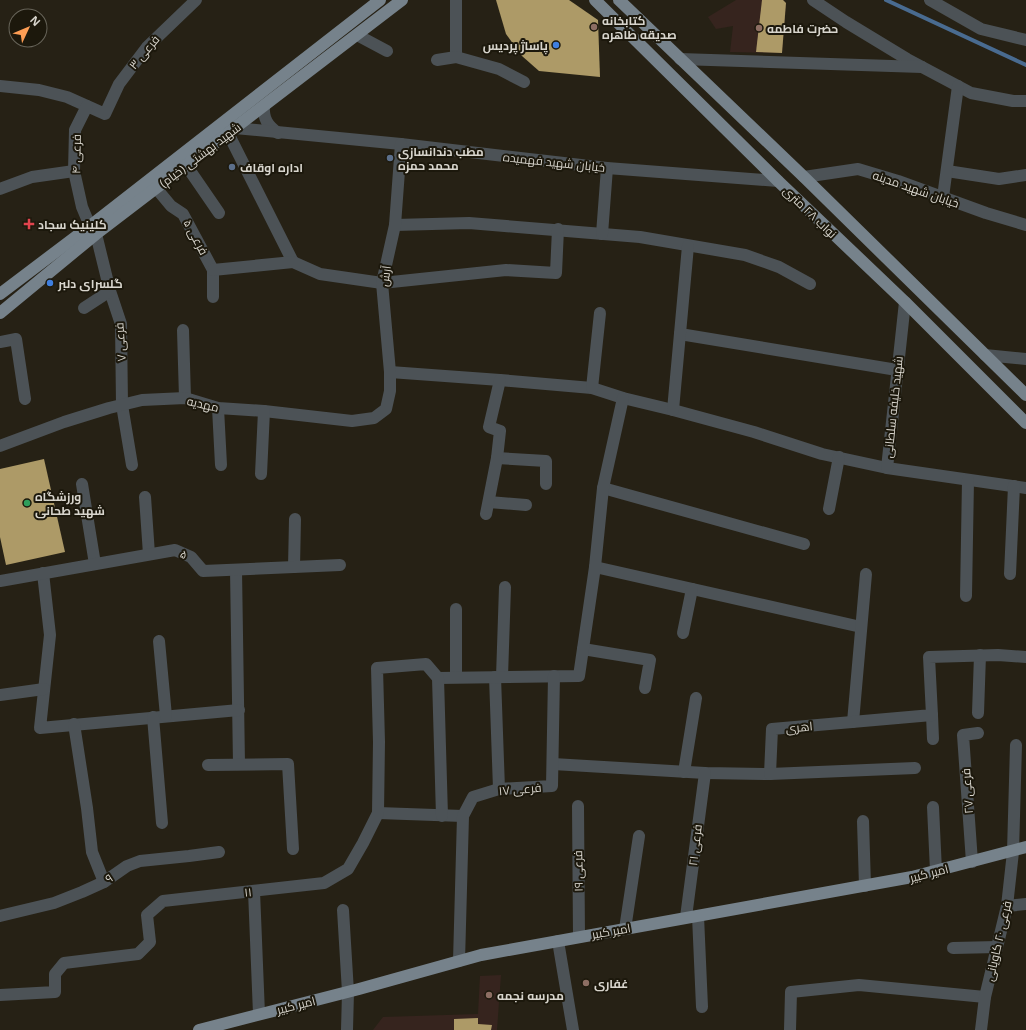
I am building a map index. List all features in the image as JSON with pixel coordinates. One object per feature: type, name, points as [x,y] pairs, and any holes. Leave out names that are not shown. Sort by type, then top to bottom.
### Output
[{"type":"main road","name":"شهید بهشتی (خیام)","points":[[0,313],[93,230],[380,0]]},
{"type":"main road","name":"شهید بهشتی (خیام)","points":[[0,294],[156,188],[402,0]]},
{"type":"main road","name":"نواب ۲۸ متری","points":[[595,0],[778,181],[905,302],[1026,423]]},
{"type":"main road","name":"نواب ۲۸ متری","points":[[619,0],[804,176],[1026,395]]},
{"type":"main road","name":"امیر کبیر","points":[[199,1030],[235,1025],[259,1014],[348,992],[481,955],[912,877],[1013,852],[1026,847]]},
{"type":"street","name":"فرعی ۳","points":[[86,106],[104,114],[119,84],[146,47],[196,0]]},
{"type":"street","points":[[456,0],[456,57]]},
{"type":"street","points":[[813,0],[846,22],[922,67],[972,93],[1013,101],[1026,101]]},
{"type":"street","points":[[930,0],[981,29],[1026,40]]},
{"type":"street","points":[[356,35],[387,51]]},
{"type":"street","points":[[436,60],[456,57],[499,69],[524,82]]},
{"type":"street","points":[[680,59],[922,67]]},
{"type":"street","points":[[0,86],[39,90],[67,97],[86,106]]},
{"type":"street","points":[[943,197],[958,86]]},
{"type":"street","name":"فرعی ۴","points":[[86,106],[75,130],[74,171],[82,207],[93,230]]},
{"type":"street","points":[[264,106],[264,118],[273,130],[278,133]]},
{"type":"street","points":[[232,131],[293,262]]},
{"type":"street","name":"خیابان شهید فهمیده","points":[[232,131],[278,133],[401,144],[607,168],[778,181]]},
{"type":"street","name":"آرش","points":[[386,409],[390,392],[390,372],[382,283],[395,225],[401,144]]},
{"type":"street","points":[[186,165],[219,213]]},
{"type":"street","points":[[602,234],[607,168]]},
{"type":"street","name":"خیابان شهید مدینه","points":[[804,176],[858,169],[898,181],[1026,226]]},
{"type":"street","points":[[0,189],[32,177],[74,171]]},
{"type":"street","points":[[947,171],[999,179],[1026,175]]},
{"type":"street","name":"فرعی ۵","points":[[156,188],[171,206],[184,214],[213,270],[213,298]]},
{"type":"street","points":[[395,225],[469,223],[558,229],[640,237],[745,255],[779,267],[810,284]]},
{"type":"street","points":[[213,270],[293,262],[320,274],[382,283],[506,270],[556,273],[558,229]]},
{"type":"street","name":"فرعی ۷","points":[[93,230],[121,324],[122,404],[132,465]]},
{"type":"street","points":[[673,410],[688,246]]},
{"type":"street","points":[[84,308],[110,291]]},
{"type":"street","name":"شهید خلیفه سلطانی","points":[[905,302],[887,468],[1020,487]]},
{"type":"street","points":[[592,388],[600,312]]},
{"type":"street","points":[[183,330],[185,398]]},
{"type":"street","points":[[680,334],[897,370]]},
{"type":"street","points":[[0,342],[16,339],[25,399]]},
{"type":"street","points":[[985,355],[1026,359]]},
{"type":"street","points":[[390,372],[592,388],[623,398],[754,432],[822,454],[887,468]]},
{"type":"street","points":[[500,380],[490,427],[500,431],[488,508],[526,505]]},
{"type":"street","name":"مهدیه","points":[[0,446],[64,422],[122,404],[142,400],[185,398],[218,408],[264,411],[352,421],[374,418],[386,409]]},
{"type":"street","points":[[442,816],[438,678],[579,676],[595,567],[603,488],[623,398]]},
{"type":"street","points":[[218,408],[221,465]]},
{"type":"street","points":[[261,474],[264,411]]},
{"type":"street","points":[[829,509],[839,457]]},
{"type":"street","points":[[497,458],[546,461],[546,484]]},
{"type":"street","points":[[966,596],[968,480]]},
{"type":"street","points":[[82,484],[95,564]]},
{"type":"street","points":[[1010,574],[1020,487]]},
{"type":"street","points":[[603,488],[804,544]]},
{"type":"street","points":[[145,497],[149,554]]},
{"type":"street","points":[[294,567],[295,519]]},
{"type":"street","name":"۵","points":[[0,581],[175,550],[191,557],[203,571],[340,565]]},
{"type":"street","points":[[595,567],[861,627]]},
{"type":"street","points":[[236,570],[239,764]]},
{"type":"street","points":[[43,573],[50,635],[40,728],[239,710]]},
{"type":"street","points":[[854,722],[866,574]]},
{"type":"street","points":[[499,789],[499,677],[505,587]]},
{"type":"street","points":[[683,633],[692,590]]},
{"type":"street","points":[[456,609],[456,677]]},
{"type":"street","points":[[159,641],[166,716]]},
{"type":"street","points":[[583,649],[650,660],[645,688]]},
{"type":"street","points":[[933,739],[929,657],[998,654],[1026,657]]},
{"type":"street","points":[[978,713],[980,655]]},
{"type":"street","name":"۱۱","points":[[0,995],[55,992],[55,974],[64,963],[138,954],[150,942],[147,914],[163,901],[324,883],[348,869],[378,813],[379,742],[377,668],[426,664],[438,678]]},
{"type":"street","name":"فرعی ۱۷","points":[[459,961],[463,816],[473,797],[499,789],[552,786],[554,676]]},
{"type":"street","points":[[0,695],[44,688]]},
{"type":"street","points":[[684,772],[696,698]]},
{"type":"street","name":"اهری","points":[[770,774],[772,729],[932,715]]},
{"type":"street","points":[[153,717],[162,823]]},
{"type":"street","points":[[74,724],[92,852],[104,882]]},
{"type":"street","name":"فرعی ۲۷","points":[[972,862],[963,735],[978,733]]},
{"type":"street","name":"فرعی ۲۰ کاویانی","points":[[981,1030],[985,997],[1007,906],[1013,852],[1016,745]]},
{"type":"street","points":[[208,765],[288,764],[293,849]]},
{"type":"street","points":[[553,764],[705,773],[770,774],[914,768]]},
{"type":"street","name":"فرعی ۲۱","points":[[702,1007],[692,916],[705,773]]},
{"type":"street","name":"فرعی ۱۹","points":[[578,806],[579,937]]},
{"type":"street","points":[[932,807],[936,871]]},
{"type":"street","points":[[378,813],[463,816]]},
{"type":"street","points":[[863,821],[865,886]]},
{"type":"street","points":[[625,929],[639,836]]},
{"type":"street","name":"۹","points":[[0,916],[54,903],[82,892],[104,882],[127,866],[140,861],[219,852]]},
{"type":"street","points":[[254,891],[259,1014]]},
{"type":"street","points":[[1007,906],[1026,904]]},
{"type":"street","points":[[343,910],[348,992],[348,1030]]},
{"type":"street","points":[[558,941],[573,1030]]},
{"type":"street","points":[[953,948],[997,947]]},
{"type":"street","points":[[790,1030],[791,992],[859,985],[985,997]]},
{"type":"shaded area","name":"حضرت فاطمه","points":[[736,0],[783,0],[786,3],[782,53],[730,52],[733,26],[716,29],[708,17]]},
{"type":"shaded area","name":"مدرسه نجمه","points":[[501,975],[497,1030],[373,1030],[383,1017],[478,1014],[480,976]]},
{"type":"building","name":"پاساژ پردیس","points":[[496,0],[569,0],[598,20],[600,77],[539,71],[522,56],[506,34]]},
{"type":"building","points":[[762,0],[783,0],[786,3],[782,53],[756,52]]},
{"type":"building","name":"ورزشگاه شهید طحانی","points":[[44,459],[65,552],[6,565],[0,537],[0,469]]},
{"type":"building","points":[[478,1018],[478,1024],[492,1025],[491,1030],[454,1030],[454,1019]]},
{"type":"waterway","points":[[886,0],[1026,65]]},
{"type":"place","name":"کتابخانه صدیقه طاهره","points":[[594,27]]},
{"type":"place","name":"حضرت فاطمه","points":[[759,28]]},
{"type":"place","name":"پاساژ پردیس","points":[[556,45]]},
{"type":"place","name":"مطب دندانسازی محمد حمزه","points":[[390,158]]},
{"type":"place","name":"اداره اوقاف","points":[[232,167]]},
{"type":"place","name":"کلینیک سجاد","points":[[29,224]]},
{"type":"place","name":"گلسرای دلبر","points":[[50,283]]},
{"type":"place","name":"ورزشگاه شهید طحانی","points":[[27,503]]},
{"type":"place","name":"غفاری","points":[[586,983]]},
{"type":"place","name":"مدرسه نجمه","points":[[489,995]]}]
